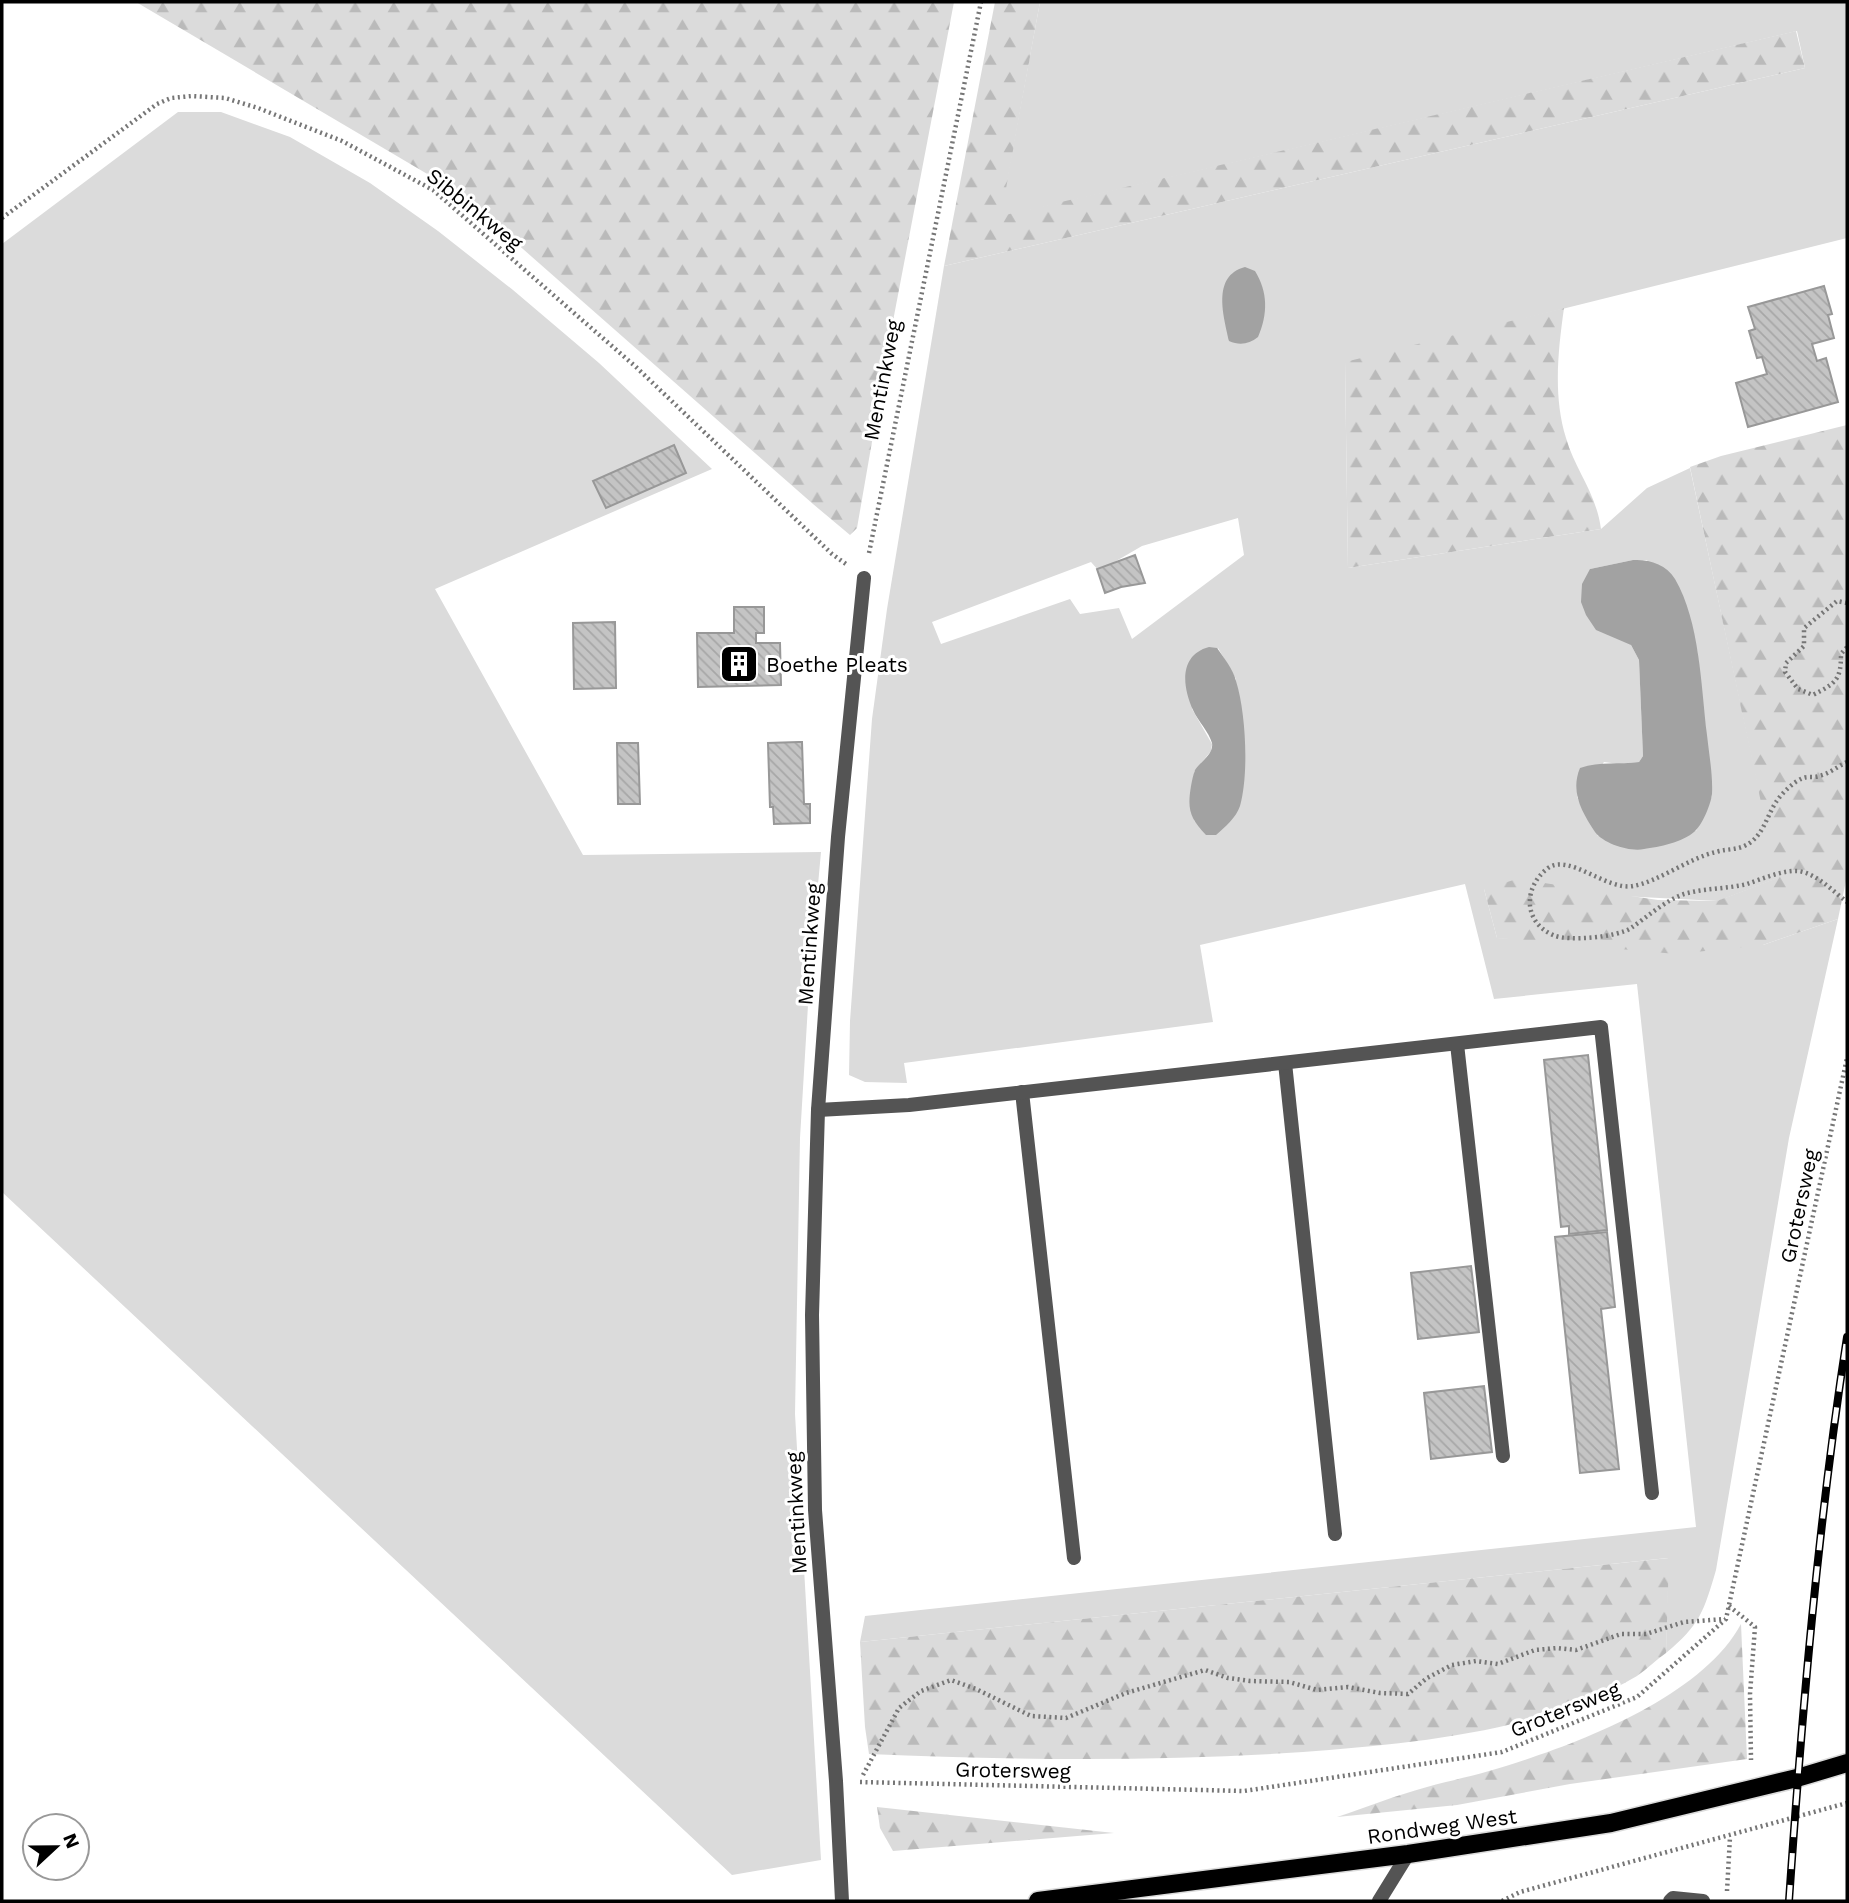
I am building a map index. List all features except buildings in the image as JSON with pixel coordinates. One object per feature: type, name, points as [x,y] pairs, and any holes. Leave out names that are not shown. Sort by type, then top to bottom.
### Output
[{"type":"main road","name":"Rondweg West","points":[[1038,1901],[1408,1854],[1611,1823],[1847,1763]]},
{"type":"street","name":"Mentinkweg","points":[[842,1901],[836,1781],[815,1510],[812,1315],[818,1110],[838,837],[864,578]]},
{"type":"street","points":[[818,1110],[909,1105],[1601,1027],[1652,1493]]},
{"type":"street","points":[[1457,1044],[1503,1456]]},
{"type":"street","points":[[1285,1063],[1335,1534]]},
{"type":"street","points":[[1022,1092],[1074,1558]]},
{"type":"street","points":[[1379,1901],[1408,1854]]},
{"type":"street","points":[[1670,1901],[1673,1898],[1703,1901]]},
{"type":"path","name":"Mentinkweg","points":[[864,578],[981,2]]},
{"type":"path","name":"Sibbinkweg","points":[[2,218],[157,104],[171,98],[225,98],[258,107],[342,141],[433,190],[636,367],[832,554],[864,578]]},
{"type":"path","points":[[1847,603],[1837,601],[1804,628],[1804,646],[1786,663],[1785,673],[1798,690],[1813,695],[1830,686],[1841,672],[1841,654],[1847,647]]},
{"type":"path","points":[[1847,762],[1820,776],[1804,778],[1791,786],[1776,802],[1766,825],[1752,841],[1736,850],[1718,851],[1632,887],[1607,882],[1573,866],[1551,866],[1537,878],[1530,892],[1530,900],[1533,919],[1542,929],[1555,936],[1568,938],[1623,933],[1681,895],[1743,885],[1770,876],[1799,871],[1815,878],[1847,902]]},
{"type":"path","name":"Grotersweg","points":[[1726,1619],[1684,1622],[1646,1634],[1621,1634],[1576,1650],[1535,1650],[1498,1664],[1476,1661],[1451,1665],[1427,1678],[1408,1694],[1380,1693],[1348,1687],[1317,1690],[1289,1682],[1228,1678],[1205,1670],[1126,1693],[1066,1718],[1031,1716],[951,1680],[921,1691],[899,1708],[859,1782],[1244,1791],[1502,1752],[1637,1697],[1726,1619],[1847,1058]]},
{"type":"path","points":[[1729,1606],[1755,1627],[1750,1694],[1752,1788]]},
{"type":"path","points":[[1502,1901],[1520,1892],[1592,1871],[1730,1837],[1847,1803]]},
{"type":"path","points":[[1726,1899],[1730,1837]]},
{"type":"green space","points":[[136,2],[954,2],[893,321],[857,528],[850,535],[813,504],[482,213],[429,175]]},
{"type":"green space","points":[[995,2],[1040,2],[1001,216],[1796,31],[1805,68],[944,266]]},
{"type":"green space","points":[[1040,2],[1847,2],[1847,238],[1345,363],[1348,568],[1601,529],[1647,488],[1690,468],[1778,878],[1718,901],[1484,889],[1497,938],[1763,945],[1838,919],[1789,1138],[1716,1570],[1708,1596],[1694,1625],[1666,1653],[1668,1558],[860,1642],[865,1616],[1696,1527],[1637,984],[1494,999],[1465,884],[1200,945],[1213,1022],[904,1063],[907,1083],[865,1082],[849,1075],[850,1021],[872,719],[887,609],[944,266],[1805,68],[1797,31],[1000,217]],"holes":[[[1238,518],[1244,555],[1132,639],[1119,608],[1080,614],[1070,599],[941,644],[932,622],[1091,562],[1099,571],[1142,546]],[[1633,560],[1647,560],[1697,649],[1712,796],[1696,831],[1598,836],[1577,797],[1604,762],[1639,762],[1643,756],[1639,660],[1590,569]],[[1218,648],[1236,679],[1194,822],[1194,772],[1211,751],[1212,744],[1192,709]]]},
{"type":"green space","points":[[178,112],[221,112],[290,137],[370,183],[438,231],[513,290],[599,363],[712,469],[435,589],[583,855],[821,852],[810,972],[800,1138],[795,1414],[821,1860],[732,1875],[2,1192],[2,244]]},
{"type":"green space","points":[[1564,308],[1558,373],[1559,406],[1570,450],[1595,504],[1601,529],[1348,568],[1345,362]]},
{"type":"green space","points":[[1847,425],[1847,876],[1838,919],[1763,945],[1676,954],[1497,938],[1484,889],[1517,879],[1658,900],[1717,901],[1777,878],[1690,467],[1721,456]]},
{"type":"green space","points":[[1669,1558],[1666,1653],[1637,1676],[1600,1695],[1518,1723],[1387,1745],[1249,1755],[1086,1759],[869,1754],[860,1642]]},
{"type":"green space","points":[[1741,1624],[1747,1759],[1570,1784],[1457,1805],[1337,1817],[1416,1790],[1521,1761],[1593,1734],[1629,1717],[1664,1698],[1695,1676],[1722,1651]]},
{"type":"green space","points":[[877,1807],[1114,1833],[893,1851],[880,1828]]},
{"type":"shaded area","points":[[1245,267],[1255,271],[1259,279],[1265,312],[1258,337],[1241,344],[1229,341],[1222,298],[1227,279]]},
{"type":"shaded area","points":[[1645,560],[1667,570],[1675,579],[1690,615],[1698,655],[1712,787],[1708,809],[1694,832],[1670,844],[1638,850],[1618,846],[1604,840],[1595,832],[1579,802],[1576,785],[1580,768],[1639,762],[1643,756],[1639,660],[1631,645],[1596,630],[1581,602],[1582,584],[1590,569]]},
{"type":"shaded area","points":[[1209,647],[1217,648],[1235,677],[1245,744],[1245,777],[1240,806],[1233,818],[1216,835],[1206,835],[1201,829],[1193,818],[1189,801],[1195,770],[1209,754],[1212,743],[1189,701],[1186,672],[1192,657]]},
{"type":"railway","points":[[1789,1901],[1812,1618],[1847,1337]]},
{"type":"place","name":"Boethe Pleats","points":[[739,664]]}]
